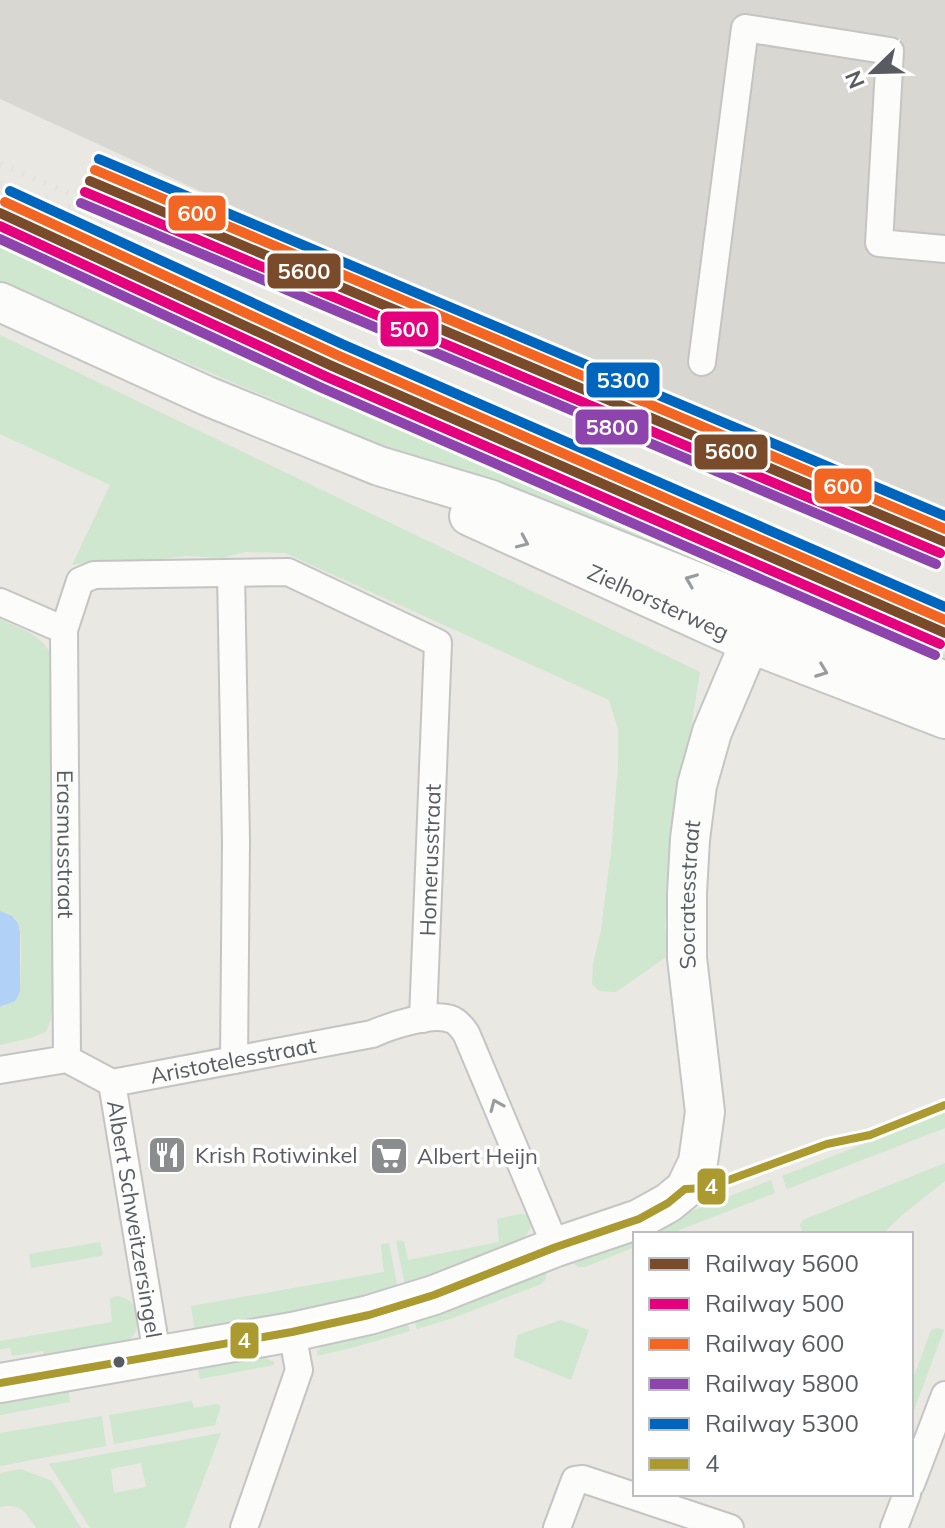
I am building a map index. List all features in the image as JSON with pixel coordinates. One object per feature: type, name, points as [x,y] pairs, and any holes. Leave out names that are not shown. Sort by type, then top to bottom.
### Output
[{"type":"street","points":[[702,362],[745,28],[890,51],[879,243],[945,249]]},
{"type":"street","name":"Zielhorsterweg","points":[[0,302],[207,396],[379,466],[489,499],[945,719]]},
{"type":"street","name":"Homerusstraat","points":[[80,581],[94,575],[288,572],[438,643],[423,1019]]},
{"type":"street","points":[[231,573],[236,842],[234,1060]]},
{"type":"street","name":"Erasmusstraat","points":[[67,1059],[64,630],[80,581]]},
{"type":"street","points":[[0,602],[64,630]]},
{"type":"street","name":"Zielhorsterweg","points":[[757,626],[945,681]]},
{"type":"street","name":"Socratesstraat","points":[[685,1189],[698,1162],[705,1112],[687,958],[690,839],[697,785],[712,732],[757,626]]},
{"type":"street","points":[[423,1019],[450,1018],[466,1033],[556,1247]]},
{"type":"street","name":"Aristotelesstraat","points":[[112,1083],[372,1034],[423,1019]]},
{"type":"street","points":[[0,1070],[67,1059],[112,1083]]},
{"type":"street","name":"Albert Schweitzersingel","points":[[112,1083],[157,1355]]},
{"type":"street","name":"Albert Schweitzersingel","points":[[0,1383],[292,1332],[369,1315],[434,1295],[556,1247],[639,1219],[668,1203],[685,1189]]},
{"type":"street","points":[[244,1528],[299,1370],[292,1332]]},
{"type":"street","points":[[913,1479],[945,1395]]},
{"type":"street","points":[[557,1528],[575,1480],[583,1479],[633,1496]]},
{"type":"street","points":[[634,1496],[730,1528]]},
{"type":"street","points":[[894,1528],[906,1496]]},
{"type":"shaded area","points":[[0,0],[945,0],[945,525],[663,404],[0,99]]},
{"type":"green space","points":[[0,232],[508,464],[945,654],[945,662],[502,497],[0,283]]},
{"type":"green space","points":[[0,335],[700,672],[675,831],[665,926],[669,955],[616,992],[599,991],[592,984],[611,852],[618,766],[618,729],[609,700],[285,553],[245,552],[222,558],[186,556],[72,565],[110,485],[0,434]]},
{"type":"green space","points":[[0,619],[39,639],[53,660],[54,992],[46,1032],[0,1045],[0,1007],[20,992],[21,955],[17,921],[0,911]]},
{"type":"green space","points":[[945,1112],[945,1128],[787,1189],[782,1176]]},
{"type":"green space","points":[[945,1163],[945,1181],[885,1232],[802,1232],[800,1225],[803,1220]]},
{"type":"green space","points":[[771,1180],[775,1193],[674,1232],[638,1232]]},
{"type":"green space","points":[[521,1214],[529,1216],[532,1224],[521,1242],[405,1286],[396,1241],[404,1242],[408,1260],[499,1242],[497,1219]]},
{"type":"green space","points":[[633,1234],[633,1248],[585,1267],[578,1267],[571,1258]]},
{"type":"green space","points":[[100,1242],[101,1256],[31,1268],[29,1254]]},
{"type":"green space","points":[[389,1243],[398,1289],[356,1301],[195,1334],[191,1306],[384,1272],[381,1247]]},
{"type":"green space","points":[[545,1268],[545,1281],[541,1284],[417,1329],[413,1317]]},
{"type":"green space","points":[[118,1296],[127,1299],[137,1310],[136,1331],[125,1344],[45,1361],[43,1351],[12,1356],[10,1348],[0,1349],[0,1341],[112,1322],[110,1300]]},
{"type":"green space","points":[[406,1319],[410,1331],[317,1356],[317,1351],[326,1343]]},
{"type":"green space","points":[[561,1320],[589,1330],[571,1380],[514,1357],[517,1335]]},
{"type":"green space","points":[[931,1330],[944,1330],[913,1413],[913,1379]]},
{"type":"green space","points":[[261,1356],[274,1362],[274,1365],[200,1379],[197,1365]]},
{"type":"green space","points":[[68,1388],[70,1402],[0,1415],[0,1401]]},
{"type":"green space","points":[[192,1401],[194,1408],[221,1406],[215,1425],[114,1444],[109,1415]]},
{"type":"green space","points":[[102,1416],[106,1446],[0,1466],[0,1433]]},
{"type":"green space","points":[[221,1433],[185,1528],[90,1528],[49,1464]],"holes":[[[141,1463],[146,1487],[114,1493],[111,1469]]]},
{"type":"green space","points":[[21,1469],[52,1481],[81,1528],[36,1528],[26,1513],[18,1508],[0,1507],[0,1473]]},
{"type":"water","points":[[0,911],[12,916],[18,923],[20,992],[15,1001],[0,1007]]},
{"type":"railway","points":[[0,164],[945,565]]},
{"type":"railway","points":[[0,183],[102,219]]},
{"type":"rail line","name":"5300","points":[[99,159],[945,516]]},
{"type":"rail line","name":"600","points":[[95,170],[945,529]]},
{"type":"rail line","name":"5600","points":[[90,181],[945,542]]},
{"type":"rail line","name":"5300","points":[[10,191],[342,344],[945,607]]},
{"type":"rail line","name":"500","points":[[85,192],[940,553]]},
{"type":"rail line","name":"600","points":[[5,202],[337,355],[945,620]]},
{"type":"rail line","name":"5800","points":[[81,203],[936,564]]},
{"type":"rail line","name":"5600","points":[[0,213],[332,366],[945,633]]},
{"type":"rail line","name":"500","points":[[0,226],[327,377],[940,644]]},
{"type":"rail line","name":"5800","points":[[0,239],[322,388],[935,655]]},
{"type":"transit line","name":"4","points":[[0,1383],[292,1332],[369,1315],[434,1295],[556,1247],[639,1219],[668,1203],[685,1189],[707,1188],[827,1144],[870,1135],[945,1105]]},
{"type":"place","name":"Krish Rotiwinkel","points":[[167,1155]]},
{"type":"place","name":"Albert Heijn","points":[[389,1156]]}]
